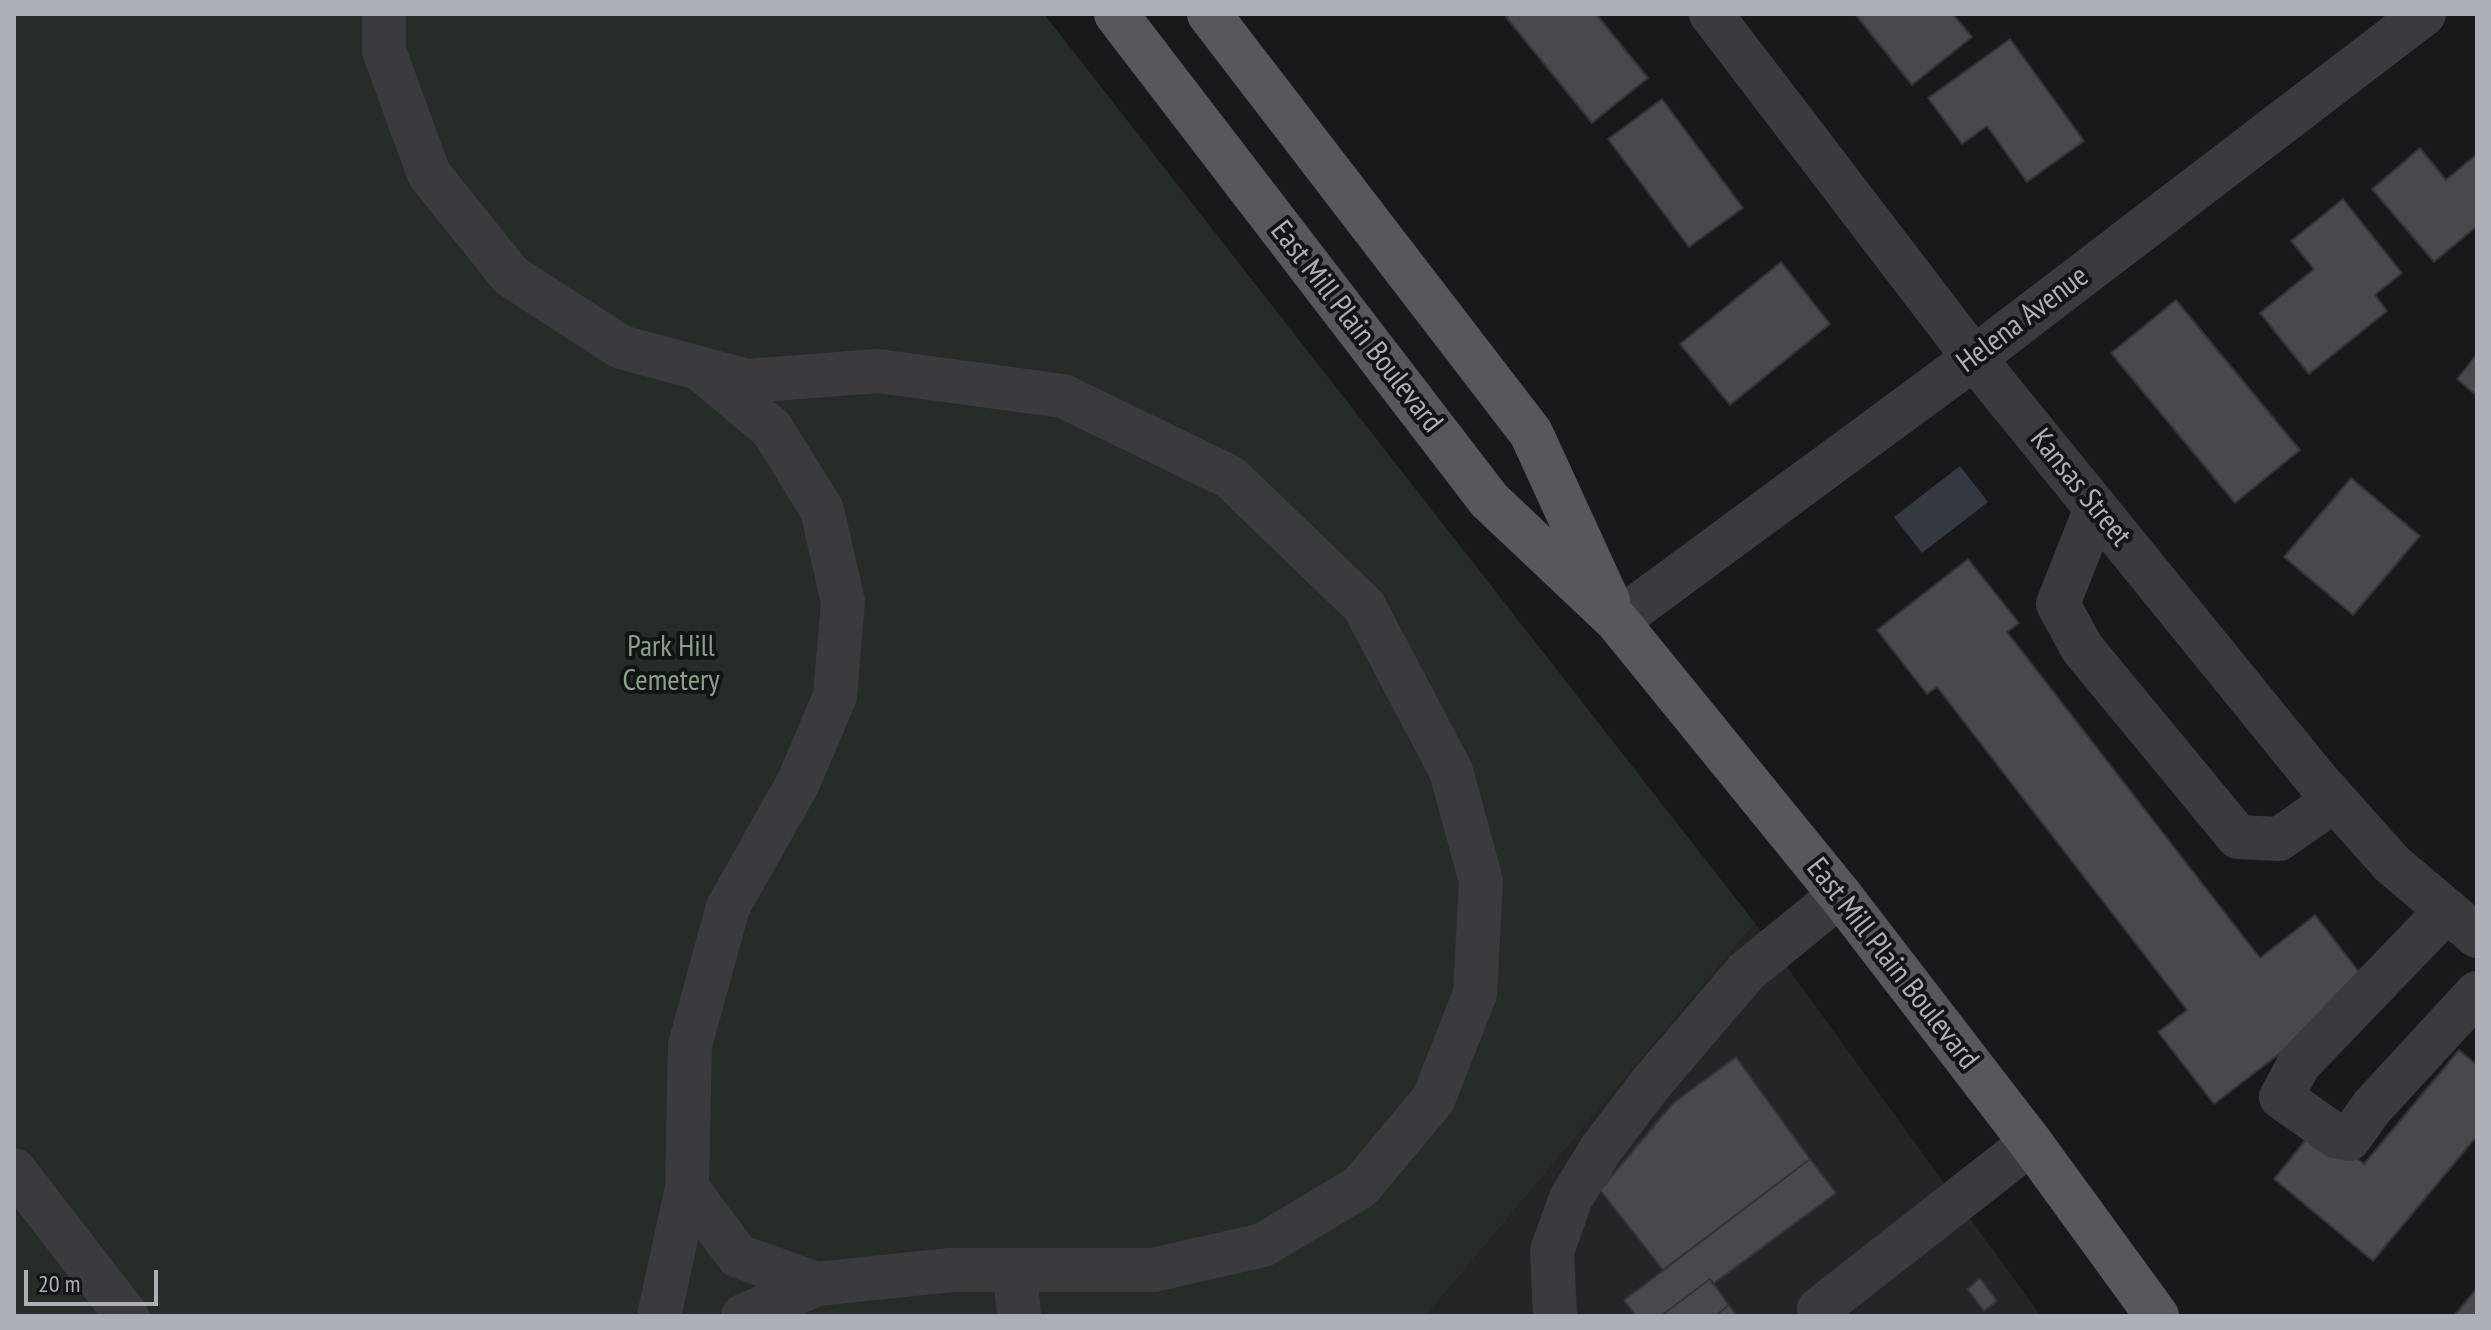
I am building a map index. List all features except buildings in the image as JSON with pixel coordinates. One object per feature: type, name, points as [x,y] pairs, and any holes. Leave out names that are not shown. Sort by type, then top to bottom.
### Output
[{"type":"main road","name":"East Mill Plain Boulevard","points":[[1116,14],[1489,500],[1617,621],[1840,895],[2031,1143],[2157,1316]]},
{"type":"main road","name":"East Mill Plain Boulevard","points":[[1209,14],[1531,433],[1617,621]]},
{"type":"street","points":[[384,14],[384,51],[429,174],[511,276],[621,347],[747,381],[878,371],[1063,396],[1230,477],[1364,606],[1451,771],[1481,881],[1475,994],[1433,1100],[1360,1187],[1263,1245],[1153,1270],[951,1270],[817,1284],[743,1316]]},
{"type":"street","name":"Kansas Street","points":[[1711,14],[1974,358],[2335,800],[2392,864],[2462,923]]},
{"type":"street","name":"Helena Avenue","points":[[1617,621],[1974,358],[2424,14]]},
{"type":"street","points":[[659,1316],[687,1188],[690,1045],[694,1029],[728,907],[798,783],[835,696],[843,602],[822,510],[772,429],[700,368]]},
{"type":"street","points":[[2096,508],[2058,604],[2082,648],[2238,837],[2279,839],[2335,800]]},
{"type":"street","points":[[1555,1316],[1552,1251],[1571,1198],[1601,1149],[1652,1082],[1746,972],[1840,895]]},
{"type":"street","points":[[2462,923],[2299,1064],[2281,1097],[2336,1136],[2349,1139],[2372,1107],[2477,993]]},
{"type":"street","points":[[1824,1316],[1819,1309],[2031,1143]]},
{"type":"street","points":[[14,1170],[127,1316]]},
{"type":"street","points":[[687,1188],[738,1256],[817,1284]]},
{"type":"street","points":[[1015,1270],[1019,1316]]},
{"type":"shaded area","points":[[1960,466],[1988,502],[1922,553],[1894,517]]},
{"type":"shaded area","points":[[1755,923],[2041,1316],[1426,1316]]},
{"type":"green space","name":"Park Hill Cemetery","points":[[14,14],[1044,14],[1755,923],[1426,1316],[14,1316]]}]
